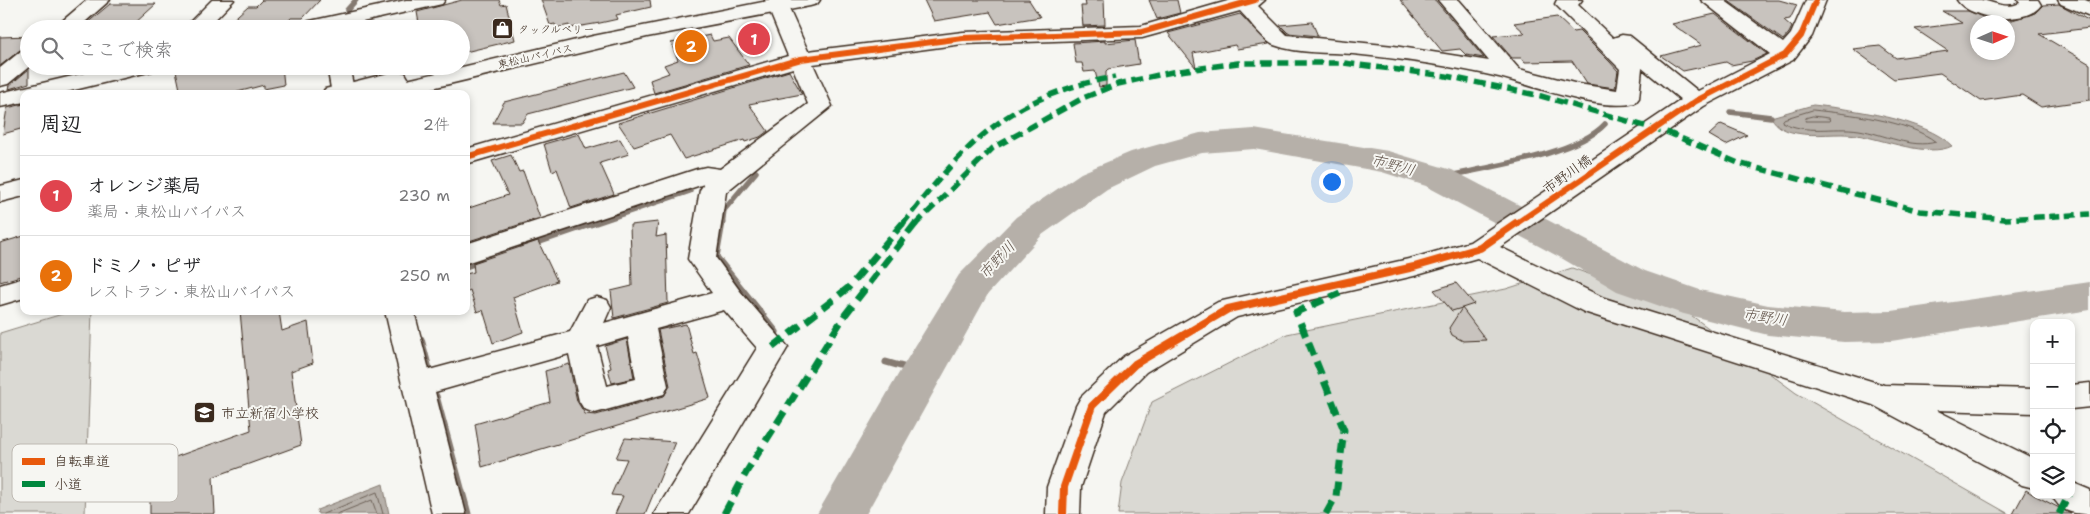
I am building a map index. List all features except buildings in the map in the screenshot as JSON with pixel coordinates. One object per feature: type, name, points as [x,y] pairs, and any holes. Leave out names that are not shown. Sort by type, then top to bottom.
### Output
[{"type":"main road","points":[[75,20],[100,0]]},
{"type":"main road","points":[[203,20],[224,0]]},
{"type":"main road","points":[[333,20],[348,0]]},
{"type":"main road","points":[[353,20],[435,0]]},
{"type":"main road","name":"東松山バイパス","points":[[470,61],[582,34],[771,2],[810,0]]},
{"type":"main road","points":[[1448,0],[1510,73]]},
{"type":"main road","points":[[470,155],[801,59],[963,38],[1142,32],[1247,1],[1279,40],[1290,43],[1386,51],[1510,73],[1604,98],[1628,98],[1631,68],[1565,4],[1572,0],[1696,101]]},
{"type":"main road","points":[[1711,0],[1785,55]]},
{"type":"main road","name":"市野川橋","points":[[1063,514],[1064,487],[1092,406],[1135,364],[1228,309],[1414,267],[1490,242],[1696,101],[1766,67],[1785,55],[1801,36],[1816,0]]},
{"type":"main road","points":[[1967,0],[1987,8],[2010,12],[2027,9],[2031,6],[2028,0]]},
{"type":"main road","points":[[2068,0],[2090,10]]},
{"type":"main road","points":[[671,514],[773,347],[730,298],[702,260],[713,190],[725,178],[820,106],[801,59],[771,2]]},
{"type":"main road","name":"東松山バイパス","points":[[470,71],[541,53],[771,2]]},
{"type":"main road","points":[[0,79],[20,63]]},
{"type":"main road","points":[[45,90],[107,75]]},
{"type":"main road","points":[[339,75],[340,90]]},
{"type":"main road","points":[[352,90],[411,75]]},
{"type":"main road","name":"東松山バイパス","points":[[394,90],[454,75]]},
{"type":"main road","points":[[0,100],[20,96]]},
{"type":"main road","points":[[470,253],[706,175],[725,178]]},
{"type":"main road","points":[[0,182],[20,176]]},
{"type":"main road","points":[[0,194],[20,189]]},
{"type":"main road","points":[[1490,242],[1594,306],[1884,397],[2030,473]]},
{"type":"main road","points":[[0,295],[20,289]]},
{"type":"main road","points":[[418,385],[730,298]]},
{"type":"main road","points":[[597,307],[582,339],[595,401],[653,386],[640,324]]},
{"type":"main road","points":[[400,315],[449,514]]},
{"type":"main road","points":[[1884,397],[1896,395],[2030,401]]},
{"type":"main road","points":[[2075,397],[2090,396]]},
{"type":"main road","points":[[2075,498],[2090,507]]},
{"type":"shaded area","points":[[1572,268],[1680,307],[1796,393],[2009,514],[1118,514],[1122,483],[1152,402],[1287,334],[1506,289]]},
{"type":"shaded area","points":[[59,315],[92,315],[87,444],[12,444],[12,502],[85,502],[85,514],[0,514],[0,333]]},
{"type":"water","points":[[1813,105],[1847,109],[1906,122],[1925,129],[1952,146],[1931,150],[1918,149],[1857,135],[1811,135],[1796,133],[1782,128],[1771,117]]},
{"type":"water","points":[[383,484],[389,514],[318,514],[317,510]]},
{"type":"waterway","points":[[347,10],[356,0]]},
{"type":"waterway","points":[[1730,112],[1771,117]]},
{"type":"waterway","points":[[1439,178],[1503,165],[1552,152],[1592,135],[1605,124]]},
{"type":"waterway","name":"市野川","points":[[841,514],[921,372],[973,285],[1029,226],[1094,181],[1143,159],[1200,143],[1254,139],[1388,162],[1439,178],[1577,250],[1631,281],[1694,303],[1768,320],[1844,327],[1891,326],[2090,296]]},
{"type":"waterway","points":[[722,225],[724,210],[756,172]]},
{"type":"waterway","points":[[590,225],[690,191]]},
{"type":"waterway","points":[[532,244],[593,223]]},
{"type":"waterway","points":[[722,223],[716,257],[776,332]]},
{"type":"waterway","points":[[470,265],[480,261]]},
{"type":"waterway","points":[[421,339],[429,369]]},
{"type":"waterway","points":[[886,362],[921,372]]},
{"type":"waterway","points":[[436,396],[468,514]]},
{"type":"marked path","points":[[724,514],[747,471],[845,315],[921,217],[993,148],[1083,98],[1118,84],[1172,72],[1238,63],[1344,63],[1446,76],[1541,96],[1669,133],[1738,163],[1920,211],[2005,219],[2069,217],[2090,214]]},
{"type":"marked path","points":[[773,347],[848,288],[932,187],[978,139],[1003,118],[1051,93],[1115,77]]},
{"type":"marked path","points":[[1326,514],[1336,496],[1344,430],[1296,312],[1340,293]]},
{"type":"marked path","points":[[2059,514],[2067,499]]},
{"type":"cycle path","points":[[470,156],[801,59],[963,38],[1142,32],[1255,0]]},
{"type":"cycle path","points":[[1063,514],[1064,487],[1092,406],[1135,364],[1228,309],[1414,267],[1480,248],[1696,101],[1785,55],[1801,36],[1816,0]]},
{"type":"place","name":"タックルベリー","points":[[502,29]]},
{"type":"place","name":"オレンジ薬局","points":[[754,39]]},
{"type":"place","name":"ドミノ・ピザ","points":[[691,46]]},
{"type":"place","name":"市立新宿小学校","points":[[205,413]]}]
